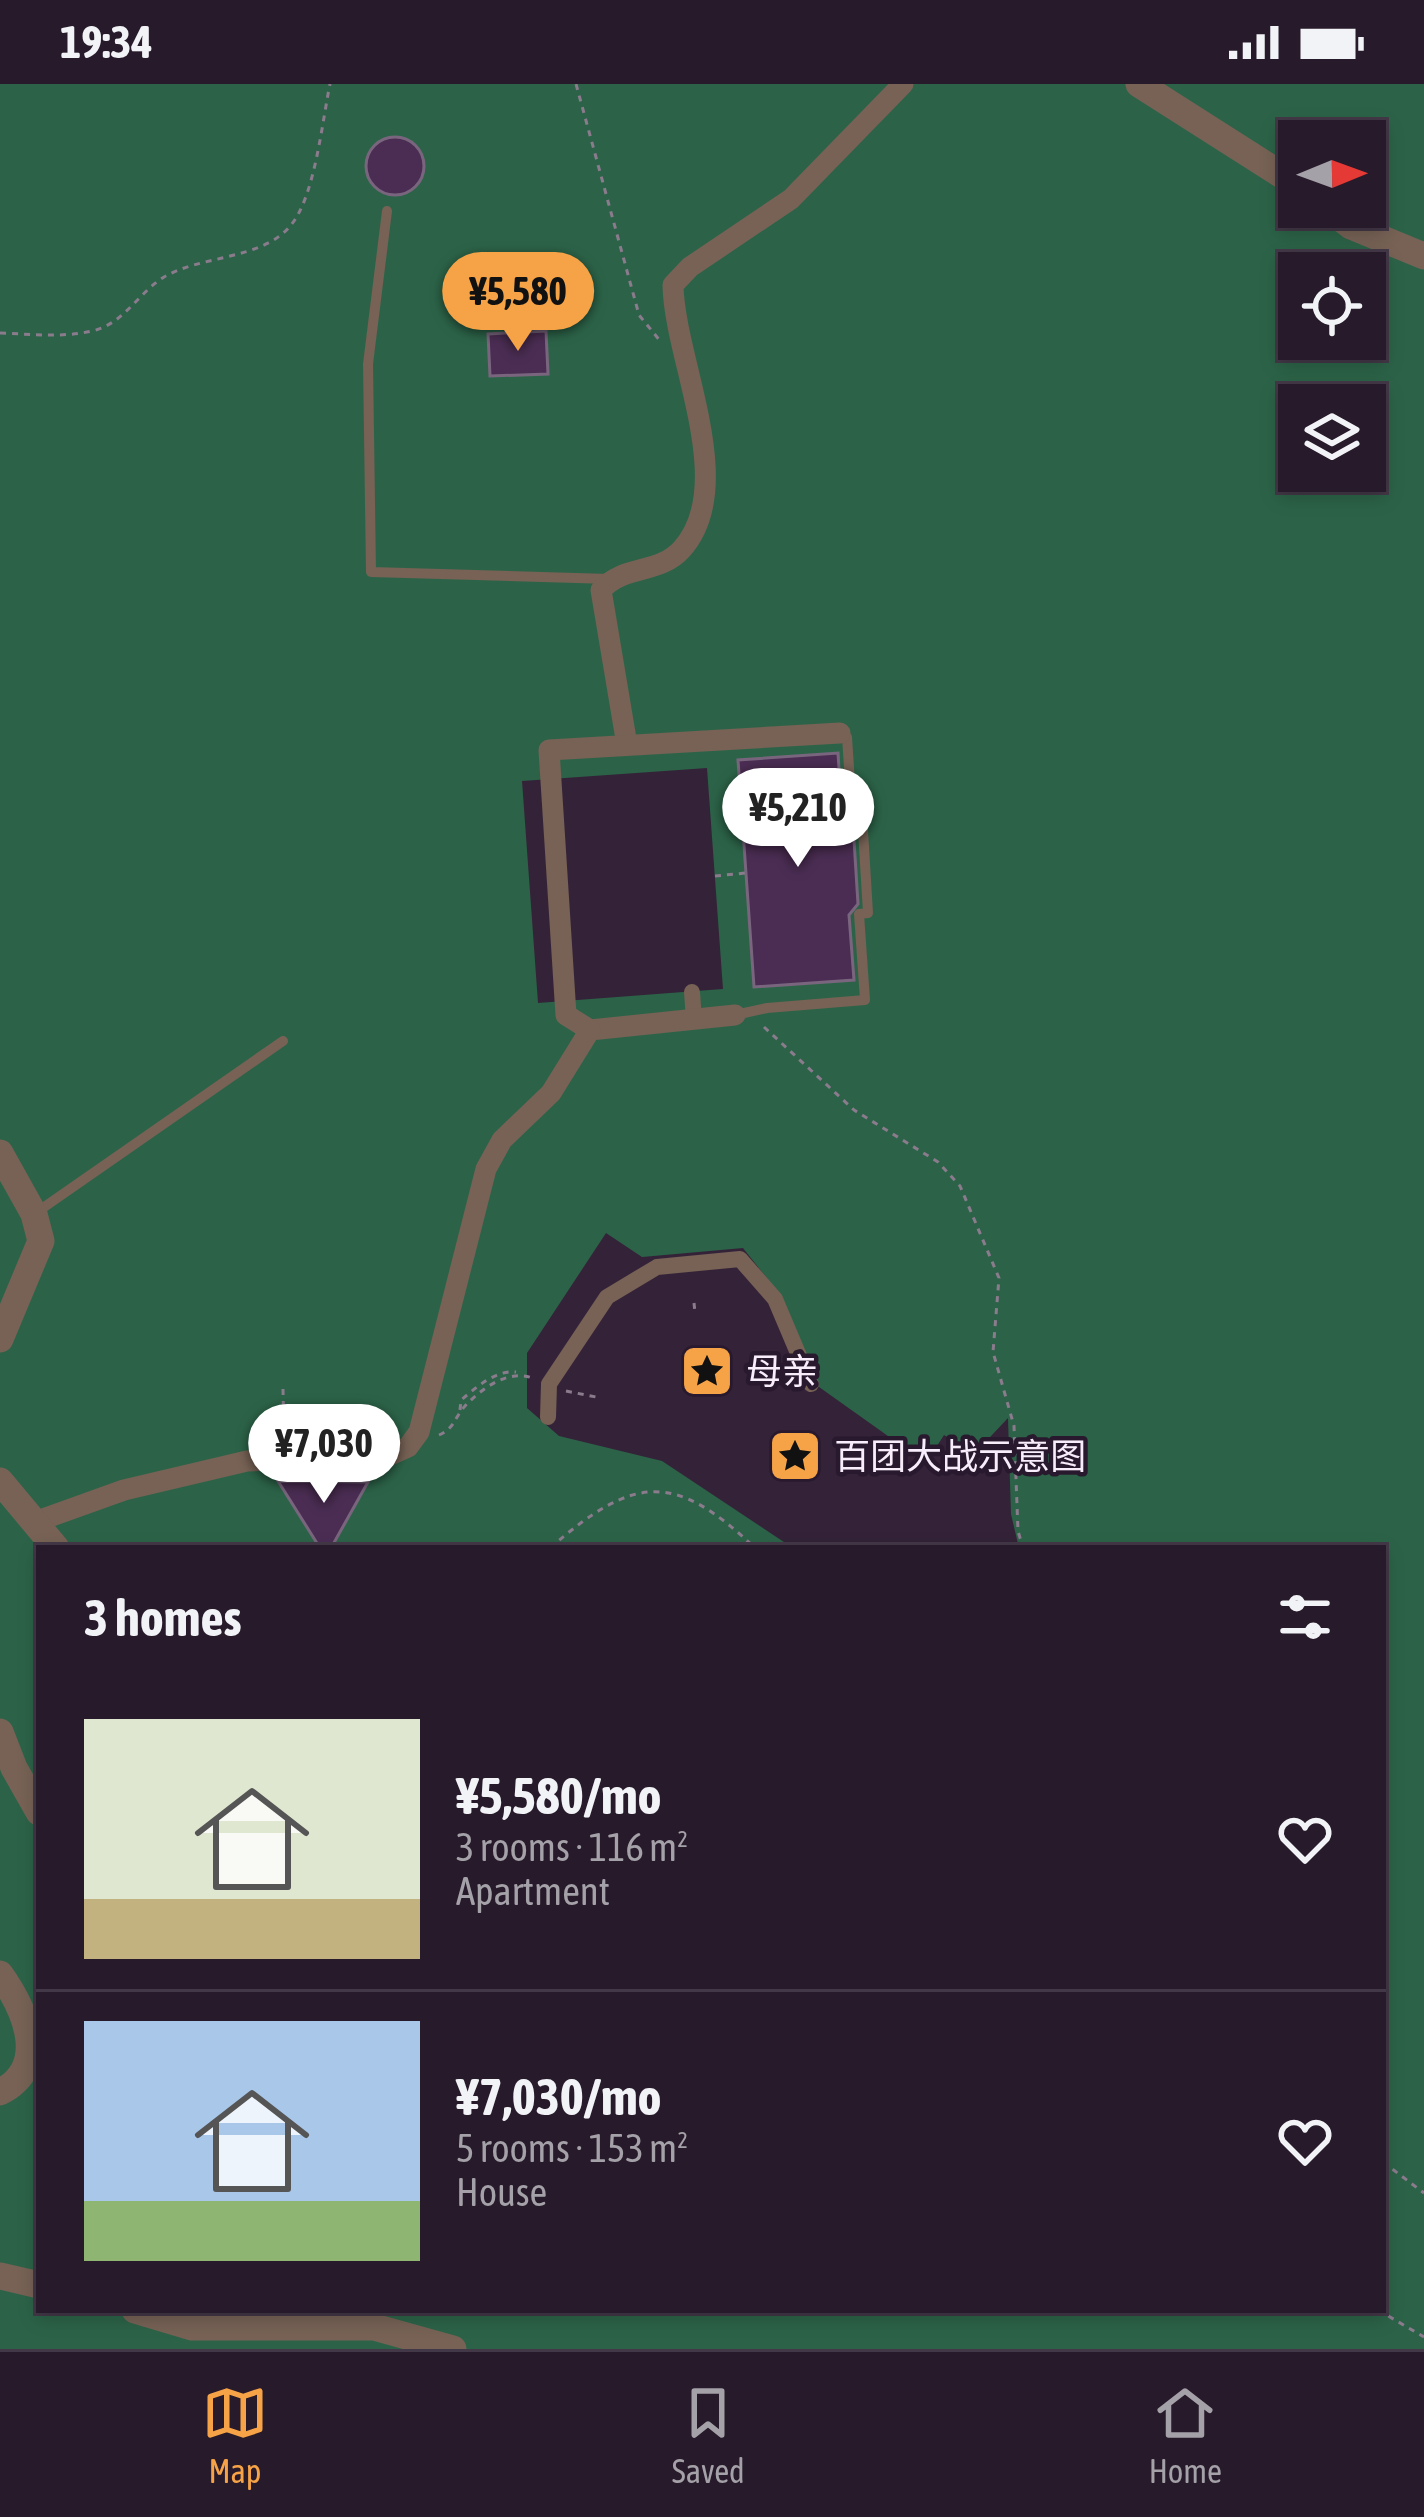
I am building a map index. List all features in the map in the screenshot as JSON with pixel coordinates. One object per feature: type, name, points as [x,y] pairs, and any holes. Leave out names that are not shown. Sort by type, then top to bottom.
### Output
[{"type":"street","points":[[627,745],[601,590],[610,579],[673,559],[699,528],[704,465],[700,409],[674,311],[673,285],[690,267],[791,200],[904,84]]},
{"type":"street","points":[[1139,84],[1278,173]]},
{"type":"street","points":[[1356,228],[1424,256]]},
{"type":"street","points":[[735,1015],[590,1030],[566,1015],[549,750],[840,733]]},
{"type":"street","points":[[692,992],[694,1020]]},
{"type":"street","points":[[35,1522],[124,1490],[247,1461],[388,1456],[408,1447],[419,1432],[486,1168],[502,1140],[551,1094],[590,1030]]},
{"type":"street","points":[[0,1153],[34,1214],[41,1241],[0,1339]]},
{"type":"street","points":[[548,1418],[549,1384],[607,1297],[648,1270],[665,1265],[740,1258],[775,1299],[811,1384]]},
{"type":"street","points":[[0,1480],[54,1545]]},
{"type":"street","points":[[0,1732],[36,1807]]},
{"type":"street","points":[[0,1974],[25,2017],[30,2056],[15,2083],[0,2092]]},
{"type":"street","points":[[0,2276],[36,2284]]},
{"type":"street","points":[[145,2313],[191,2327],[374,2327],[453,2349]]},
{"type":"lane","points":[[387,211],[368,364],[371,572],[610,579]]},
{"type":"lane","points":[[735,1015],[865,1000],[859,914],[868,913],[862,814],[853,814],[847,737],[840,733]]},
{"type":"lane","points":[[34,1214],[283,1041]]},
{"type":"path","points":[[0,332],[52,337],[97,331],[128,311],[163,278],[288,230],[301,211],[330,84]]},
{"type":"path","points":[[576,84],[639,315],[659,341],[685,355]]},
{"type":"path","points":[[715,876],[746,873]]},
{"type":"path","points":[[735,1015],[760,1022],[854,1110],[938,1162],[960,1186],[999,1278],[993,1352],[1014,1426],[1022,1545]]},
{"type":"path","points":[[694,1303],[695,1313]]},
{"type":"path","points":[[460,1412],[461,1400],[479,1386],[503,1371],[520,1372]]},
{"type":"path","points":[[465,1406],[507,1376]]},
{"type":"path","points":[[283,1389],[284,1460]]},
{"type":"path","points":[[563,1390],[602,1398]]},
{"type":"path","points":[[554,1545],[606,1507],[649,1491],[672,1490],[728,1522],[752,1545]]},
{"type":"path","points":[[1386,2164],[1424,2193]]},
{"type":"path","points":[[1383,2313],[1424,2337]]},
{"type":"green space","points":[[0,84],[1424,84],[1424,2349],[0,2349]],"holes":[[[707,768],[723,989],[538,1003],[522,781]]]},
{"type":"building","points":[[395,137],[415,146],[424,166],[415,186],[395,195],[375,186],[366,166],[375,146]]},
{"type":"building","points":[[546,331],[548,374],[490,376],[488,334]]},
{"type":"building","points":[[838,753],[842,816],[853,824],[858,904],[849,915],[854,980],[754,987],[738,760]]},
{"type":"building","points":[[278,1481],[368,1482],[333,1545],[318,1545]]},
{"type":"place","name":"母亲","points":[[707,1371]]},
{"type":"place","name":"百团大战示意图","points":[[795,1456]]}]
